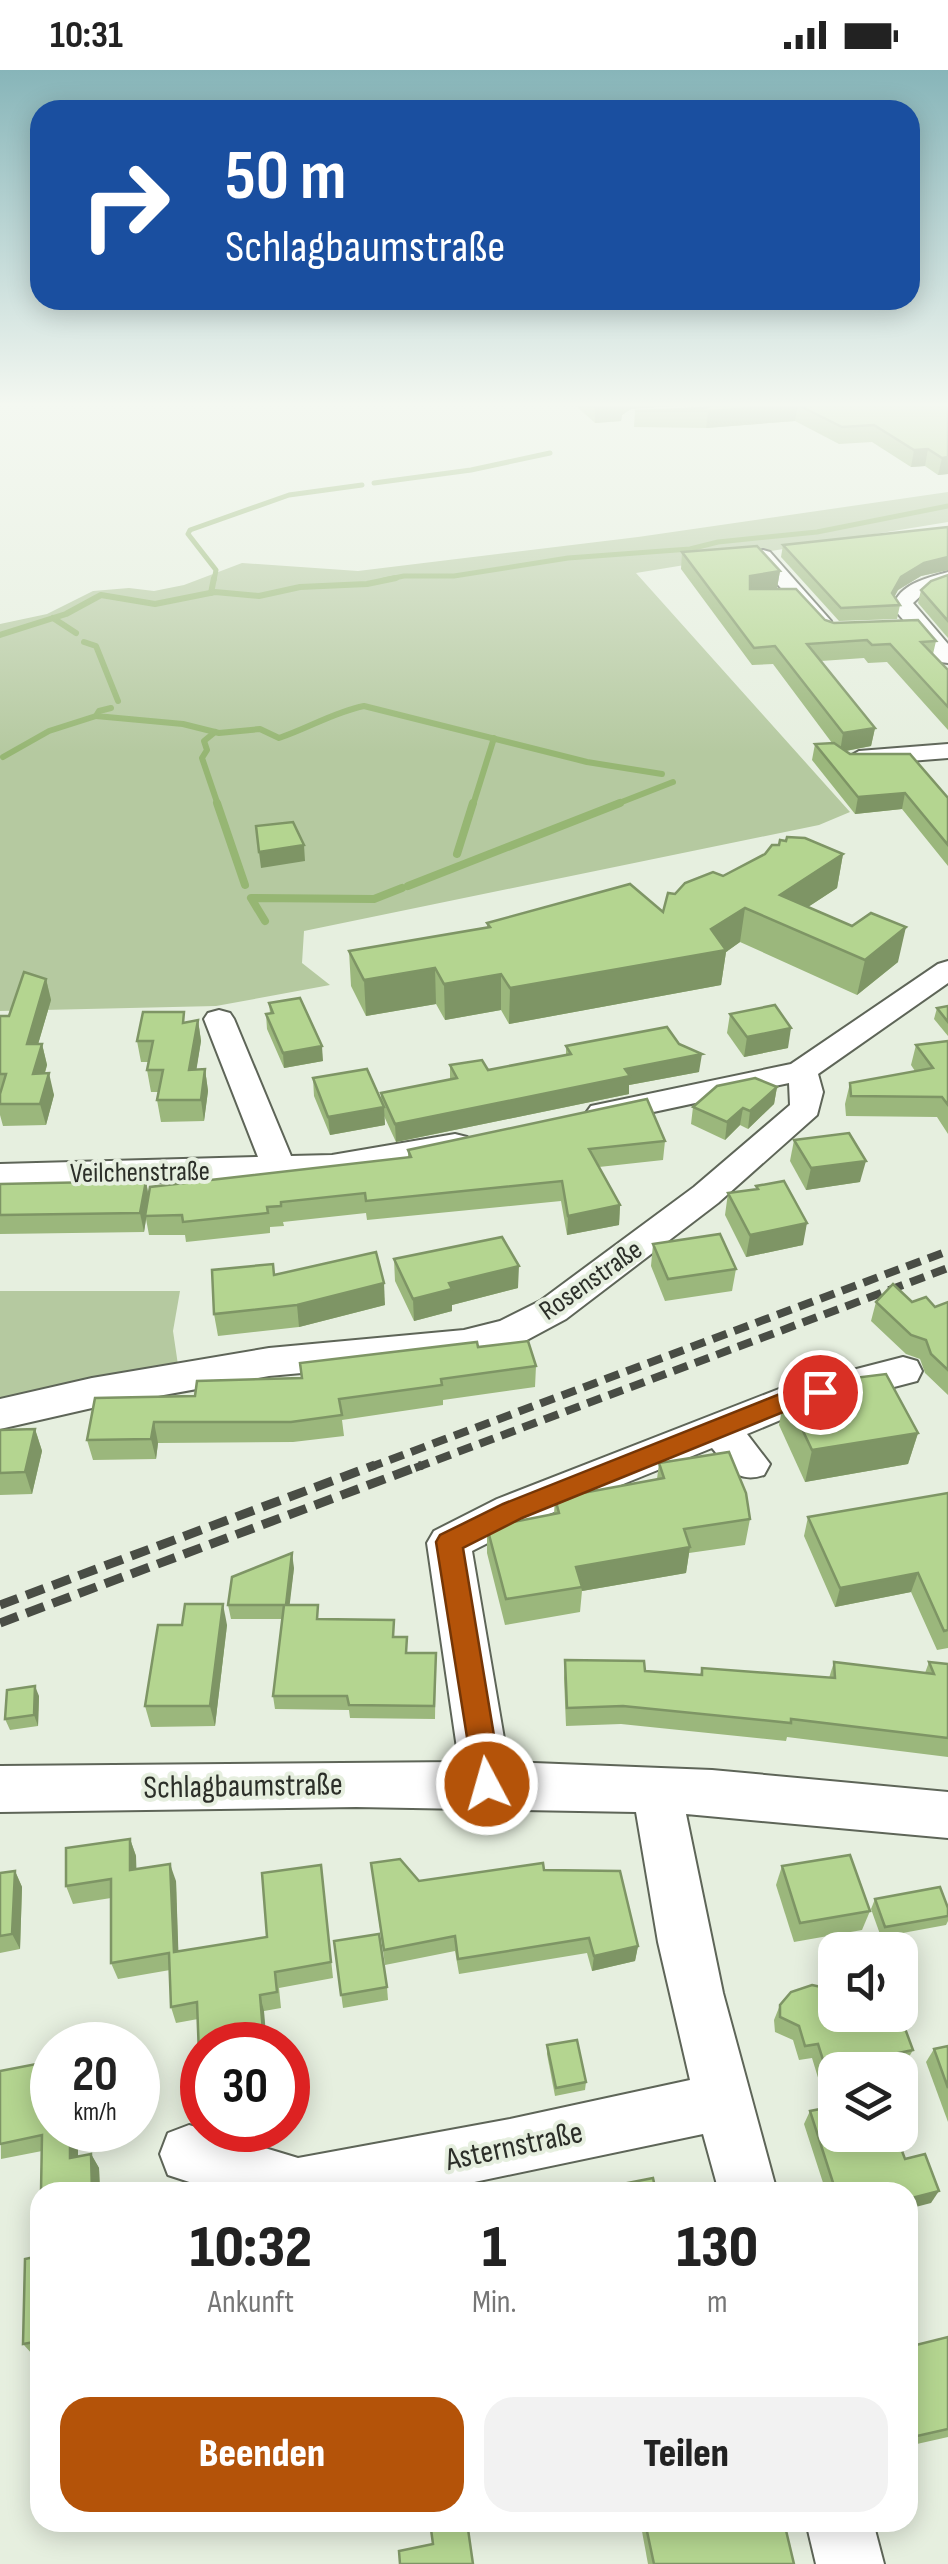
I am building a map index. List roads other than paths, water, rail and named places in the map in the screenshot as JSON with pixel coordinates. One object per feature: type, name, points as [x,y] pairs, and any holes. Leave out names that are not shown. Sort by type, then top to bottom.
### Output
[{"type":"street","points":[[763,556],[826,628],[843,632]]},
{"type":"street","points":[[948,578],[905,597],[903,608],[948,657]]},
{"type":"street","points":[[771,598],[798,596]]},
{"type":"street","points":[[893,630],[920,628]]},
{"type":"street","points":[[847,759],[948,751]]},
{"type":"street","points":[[573,1119],[801,1071],[948,970]]},
{"type":"street","points":[[219,1020],[279,1168]]},
{"type":"street","name":"Rosenstraße","points":[[0,1414],[92,1393],[270,1362],[464,1344],[512,1330],[553,1310],[706,1195],[806,1108],[801,1071]]},
{"type":"street","name":"Veilchenstraße","points":[[0,1175],[279,1168],[383,1160],[478,1140]]},
{"type":"street","points":[[487,1784],[449,1542],[512,1511],[794,1398],[903,1372]]},
{"type":"street","points":[[719,1428],[749,1464]]},
{"type":"street","name":"Schlagbaumstraße","points":[[0,1788],[487,1784],[836,1800],[948,1815]]},
{"type":"street","points":[[658,1790],[665,1845],[745,2182]]},
{"type":"street","name":"Asternstraße","points":[[325,2182],[510,2148],[723,2101]]},
{"type":"street","name":"Asternstraße","points":[[190,2154],[282,2182]]},
{"type":"street","points":[[842,2532],[850,2564]]},
{"type":"waterway","points":[[214,580],[216,570],[188,534],[217,520]]},
{"type":"waterway","points":[[384,580],[454,576],[568,558],[690,549],[876,520]]},
{"type":"waterway","points":[[211,593],[214,578]]},
{"type":"waterway","points":[[211,593],[259,596],[300,587],[367,584],[396,578]]},
{"type":"waterway","points":[[53,618],[101,595],[155,604],[211,593]]},
{"type":"waterway","points":[[0,635],[53,618]]},
{"type":"waterway","points":[[53,618],[76,633]]},
{"type":"waterway","points":[[84,642],[96,646],[118,701]]},
{"type":"waterway","points":[[215,732],[260,729],[279,738],[364,706],[494,739]]},
{"type":"waterway","points":[[96,716],[111,708]]},
{"type":"waterway","points":[[3,757],[49,731],[96,716]]},
{"type":"waterway","points":[[96,716],[183,724],[215,732]]},
{"type":"waterway","points":[[215,732],[204,741],[207,750],[202,758],[218,805]]},
{"type":"waterway","points":[[473,805],[494,739]]},
{"type":"waterway","points":[[494,739],[587,762],[662,774]]},
{"type":"waterway","points":[[614,805],[673,782]]},
{"type":"waterway","points":[[217,803],[245,885]]},
{"type":"waterway","points":[[457,854],[473,803]]},
{"type":"waterway","points":[[408,886],[620,803]]},
{"type":"waterway","points":[[265,921],[251,898],[374,899],[402,888]]},
{"type":"railway","points":[[368,1468],[948,1251]]},
{"type":"railway","points":[[415,1468],[948,1268]]},
{"type":"railway","points":[[0,1605],[375,1465]]},
{"type":"railway","points":[[0,1623],[422,1465]]}]
